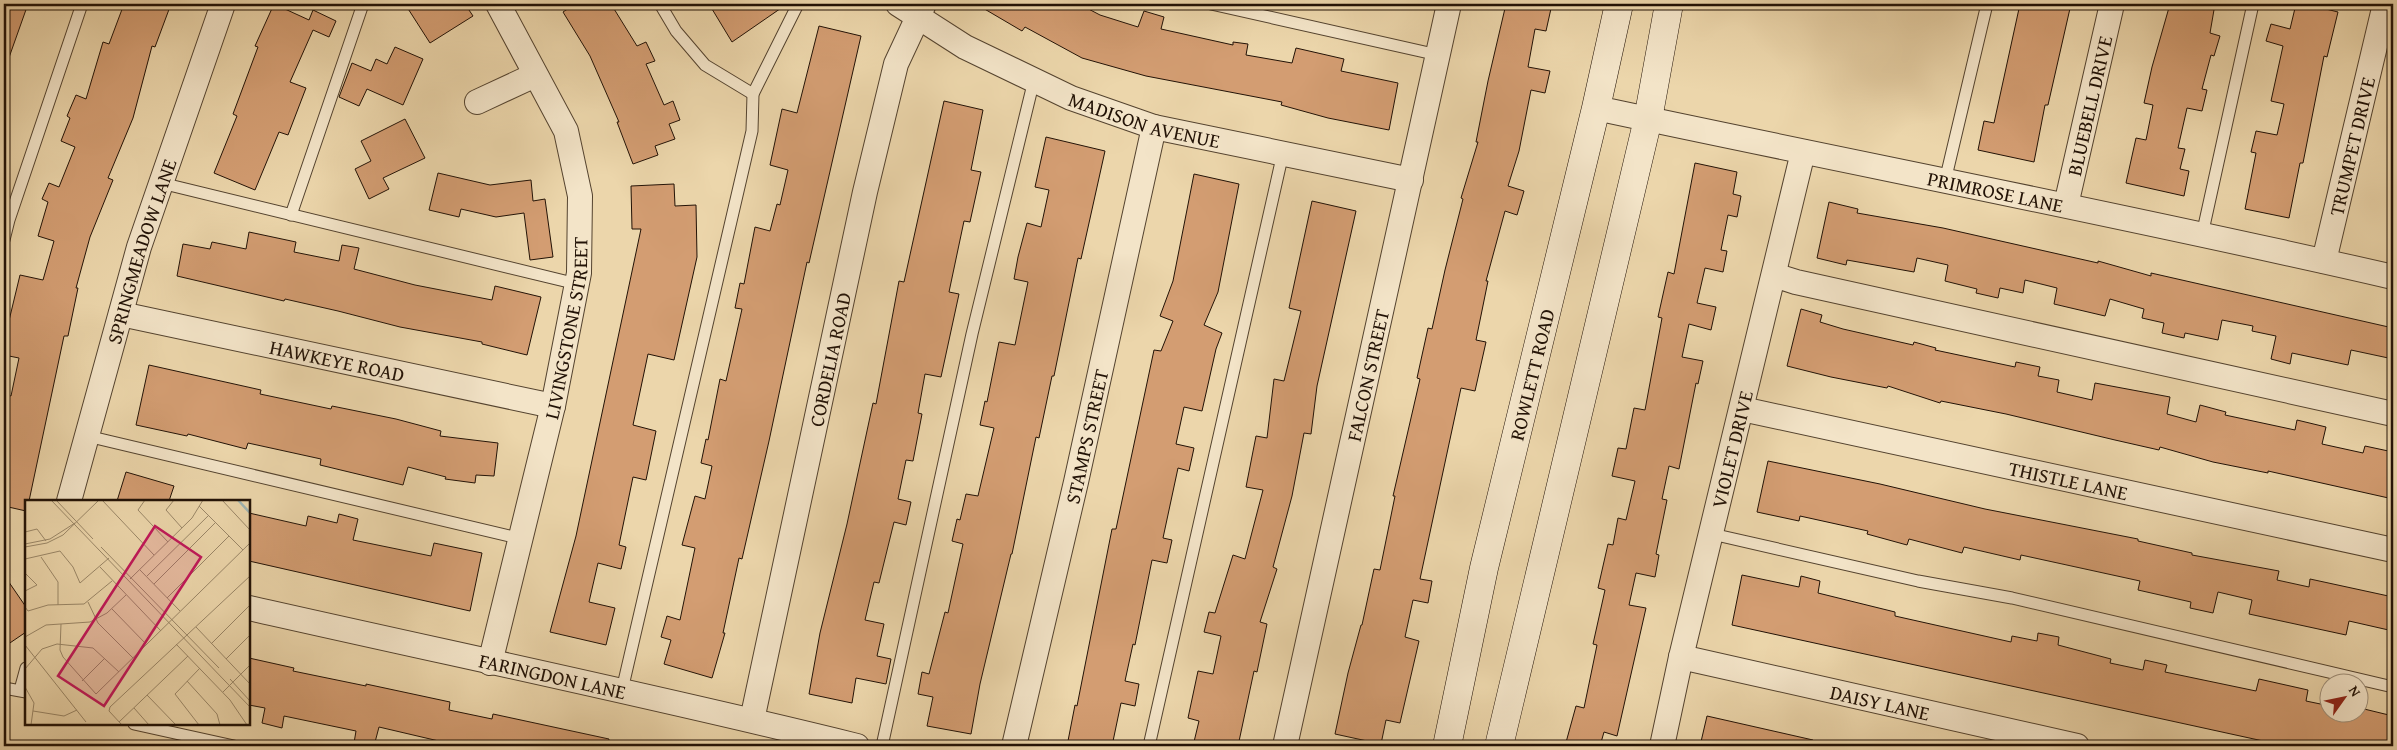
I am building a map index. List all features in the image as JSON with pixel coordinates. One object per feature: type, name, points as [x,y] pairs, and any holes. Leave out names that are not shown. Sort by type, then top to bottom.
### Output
[{"type":"main road","name":"ROWLETT ROAD","points":[[1446,746],[1484,568],[1596,108],[1619,4]]},
{"type":"main road","points":[[1499,746],[1648,118],[1670,4]]},
{"type":"street","name":"SPRINGMEADOW LANE","points":[[69,500],[139,247],[224,4]]},
{"type":"street","name":"LIVINGSTONE STREET","points":[[490,663],[522,540],[553,406],[577,284],[579,273],[580,196],[566,131],[498,4]]},
{"type":"street","name":"FALCON STREET","points":[[1285,746],[1449,4]]},
{"type":"street","name":"BLUEBELL DRIVE","points":[[2066,206],[2112,4]]},
{"type":"street","name":"TRUMPET DRIVE","points":[[2324,261],[2385,4]]},
{"type":"street","name":"MADISON AVENUE","points":[[913,8],[965,47],[1071,98],[1154,127],[1411,180]]},
{"type":"street","name":"CORDELIA ROAD","points":[[752,720],[865,192],[896,64],[913,8]]},
{"type":"street","points":[[477,102],[535,75]]},
{"type":"street","name":"PRIMROSE LANE","points":[[1596,108],[2066,206],[2393,277]]},
{"type":"street","name":"STAMPS STREET","points":[[1014,746],[1076,482],[1154,127]]},
{"type":"street","name":"VIOLET DRIVE","points":[[1662,746],[1681,657],[1803,152]]},
{"type":"street","points":[[1774,275],[1796,282],[2393,414]]},
{"type":"street","name":"HAWKEYE ROAD","points":[[121,314],[553,406]]},
{"type":"street","name":"THISTLE LANE","points":[[1742,410],[2393,550]]},
{"type":"street","name":"FARINGDON LANE","points":[[250,608],[490,663],[622,690],[857,746]]},
{"type":"street","name":"DAISY LANE","points":[[1681,657],[2077,746]]},
{"type":"lane","points":[[4,240],[8,220],[82,4]]},
{"type":"lane","points":[[291,215],[363,4]]},
{"type":"lane","points":[[660,4],[676,31],[705,65],[753,94]]},
{"type":"lane","points":[[622,690],[752,132],[753,94],[798,4]]},
{"type":"lane","points":[[1211,4],[1438,55]]},
{"type":"lane","points":[[1944,181],[1987,4]]},
{"type":"lane","points":[[2202,235],[2253,4]]},
{"type":"lane","points":[[882,746],[972,334],[1034,80]]},
{"type":"lane","points":[[1149,746],[1284,153]]},
{"type":"lane","points":[[161,183],[577,284]]},
{"type":"lane","points":[[87,436],[522,540]]},
{"type":"lane","points":[[1712,534],[1918,581],[2012,598],[2393,686]]},
{"type":"lane","points":[[4,688],[23,691],[25,676]]},
{"type":"lane","points":[[139,725],[234,746]]},
{"type":"building","points":[[4,4],[28,4],[6,66],[4,65]]},
{"type":"building","points":[[124,4],[171,4],[155,47],[152,46],[133,118],[108,178],[113,180],[90,237],[76,288],[78,288],[68,336],[64,336],[29,500],[25,500],[25,511],[4,506],[4,394],[11,396],[19,358],[4,355],[6,333],[20,275],[43,280],[54,241],[38,236],[48,202],[42,199],[49,183],[59,187],[75,147],[61,141],[70,118],[67,116],[76,95],[86,99],[103,42],[109,44]]},
{"type":"building","points":[[274,4],[309,20],[313,10],[336,21],[329,37],[313,30],[290,82],[306,88],[288,135],[279,132],[255,190],[214,173],[237,116],[233,114],[258,47],[255,46]]},
{"type":"building","points":[[405,4],[465,4],[473,16],[430,43]]},
{"type":"building","points":[[575,4],[611,4],[637,46],[646,42],[655,61],[646,64],[664,105],[673,101],[680,120],[669,124],[675,139],[655,146],[658,155],[633,164],[617,122],[619,122],[590,56],[563,12]]},
{"type":"building","points":[[709,4],[787,4],[732,42]]},
{"type":"building","points":[[976,4],[1079,4],[1100,15],[1138,27],[1144,11],[1164,17],[1161,29],[1233,45],[1233,42],[1248,44],[1246,55],[1292,63],[1296,48],[1344,59],[1341,71],[1398,83],[1389,130],[1328,118],[1281,105],[1282,102],[1146,76],[1082,58],[1025,27],[1022,31]]},
{"type":"building","points":[[1506,4],[1552,4],[1546,31],[1535,29],[1528,67],[1550,71],[1545,93],[1531,90],[1519,151],[1508,186],[1524,191],[1517,215],[1505,211],[1486,281],[1488,281],[1476,340],[1486,342],[1475,391],[1461,388],[1420,579],[1432,581],[1428,603],[1413,600],[1405,637],[1419,641],[1400,723],[1386,720],[1381,744],[1335,734],[1374,569],[1380,570],[1395,496],[1393,496],[1420,379],[1417,378],[1428,328],[1432,329],[1463,199],[1461,198],[1478,142],[1476,142],[1488,81]]},
{"type":"building","points":[[2020,4],[2071,4],[2048,105],[2045,105],[2034,162],[1978,150],[1984,121],[1994,123]]},
{"type":"building","points":[[2170,4],[2215,4],[2210,33],[2220,36],[2214,56],[2211,55],[2202,89],[2207,90],[2202,111],[2187,108],[2178,148],[2185,149],[2180,169],[2189,171],[2184,196],[2126,183],[2136,138],[2146,140],[2153,105],[2144,103]]},
{"type":"building","points":[[2296,4],[2306,4],[2338,12],[2327,57],[2324,56],[2303,163],[2300,163],[2289,218],[2245,209],[2256,153],[2251,152],[2256,131],[2277,135],[2284,104],[2271,101],[2283,46],[2266,41],[2271,24],[2290,29]]},
{"type":"building","points":[[819,26],[861,36],[809,263],[807,262],[742,559],[739,558],[723,633],[725,633],[712,678],[664,664],[671,640],[661,637],[667,616],[680,620],[695,548],[682,545],[695,496],[705,499],[712,466],[701,463],[706,439],[708,440],[720,379],[726,381],[742,309],[735,308],[740,283],[744,284],[755,227],[770,231],[777,204],[780,205],[788,170],[770,165],[782,109],[797,113]]},
{"type":"building","points":[[395,47],[423,59],[403,105],[367,89],[359,106],[339,97],[352,63],[371,71],[376,59],[387,64]]},
{"type":"building","points":[[944,101],[983,110],[971,170],[981,172],[970,222],[964,221],[949,292],[959,294],[941,377],[925,374],[918,413],[922,414],[913,461],[906,460],[898,499],[911,502],[906,525],[894,522],[879,583],[874,582],[865,620],[884,624],[877,656],[891,659],[886,684],[856,678],[852,703],[809,694],[820,633],[847,524],[873,403],[876,404],[899,281],[904,282]]},
{"type":"building","points":[[405,119],[425,158],[383,178],[389,189],[369,199],[355,169],[371,161],[361,141]]},
{"type":"building","points":[[1046,137],[1105,151],[1081,259],[1078,258],[1054,376],[1052,376],[1039,438],[1036,437],[1012,554],[980,684],[971,734],[927,726],[933,697],[918,694],[922,672],[929,674],[945,612],[948,613],[963,544],[952,541],[957,519],[960,520],[966,494],[978,496],[994,428],[980,425],[985,401],[987,402],[999,342],[1015,345],[1028,282],[1014,279],[1018,257],[1027,223],[1041,227],[1049,190],[1035,187]]},
{"type":"building","points":[[1695,163],[1737,172],[1733,194],[1741,196],[1737,217],[1728,215],[1721,250],[1727,251],[1723,272],[1705,268],[1697,303],[1716,307],[1711,330],[1689,324],[1682,357],[1703,361],[1698,384],[1696,383],[1679,469],[1669,466],[1662,499],[1667,500],[1656,554],[1659,555],[1655,577],[1636,573],[1629,605],[1646,608],[1617,736],[1604,732],[1600,746],[1565,746],[1576,706],[1584,708],[1597,645],[1593,644],[1605,590],[1598,588],[1608,544],[1613,545],[1618,518],[1626,520],[1635,481],[1612,476],[1618,448],[1626,449],[1634,408],[1645,410],[1662,318],[1658,317],[1668,272],[1674,274]]},
{"type":"building","points":[[438,173],[490,185],[531,180],[533,201],[545,199],[553,257],[530,260],[524,213],[496,217],[461,209],[459,217],[429,210]]},
{"type":"building","points":[[1194,174],[1239,184],[1218,292],[1204,325],[1222,333],[1216,349],[1202,411],[1184,407],[1176,444],[1194,448],[1189,471],[1178,468],[1163,538],[1172,540],[1167,563],[1152,560],[1135,645],[1133,644],[1125,681],[1139,684],[1135,706],[1121,703],[1112,746],[1067,746],[1075,705],[1077,706],[1112,529],[1116,529],[1154,350],[1161,351],[1173,321],[1160,316],[1173,281]]},
{"type":"building","points":[[674,184],[675,206],[696,205],[697,257],[674,360],[648,354],[633,425],[656,431],[646,480],[633,477],[619,545],[626,547],[621,569],[598,563],[589,602],[615,608],[606,645],[550,632],[576,536],[641,229],[632,229],[631,186]]},
{"type":"building","points":[[1312,201],[1356,211],[1317,386],[1311,434],[1304,433],[1292,496],[1273,567],[1277,569],[1260,622],[1267,624],[1257,672],[1254,671],[1238,746],[1193,746],[1199,721],[1188,718],[1198,671],[1213,674],[1221,636],[1204,632],[1209,612],[1215,613],[1233,555],[1245,559],[1263,490],[1246,487],[1256,436],[1267,438],[1274,379],[1284,381],[1301,311],[1289,308]]},
{"type":"building","points":[[1829,202],[1858,209],[1857,213],[1943,228],[2098,263],[2098,261],[2151,276],[2151,273],[2393,328],[2393,359],[2351,350],[2348,365],[2292,353],[2290,364],[2271,359],[2276,336],[2252,331],[2253,326],[2222,320],[2218,340],[2185,333],[2184,338],[2162,333],[2164,323],[2142,318],[2144,309],[2110,299],[2105,316],[2054,304],[2057,288],[2025,280],[2023,293],[2000,288],[1998,298],[1976,293],[1977,289],[1945,281],[1948,265],[1917,258],[1914,272],[1847,260],[1846,265],[1817,258]]},
{"type":"building","points":[[249,232],[296,242],[294,252],[339,261],[342,245],[359,248],[354,269],[415,285],[492,300],[495,286],[541,297],[527,355],[482,344],[482,342],[400,327],[338,311],[285,299],[284,301],[177,276],[183,244],[210,249],[212,242],[246,249]]},
{"type":"building","points":[[1801,309],[1822,315],[1820,322],[1843,329],[1913,345],[1914,342],[1936,348],[1935,350],[2015,367],[2016,362],[2040,367],[2038,376],[2059,380],[2057,392],[2092,400],[2095,383],[2170,397],[2167,414],[2196,422],[2200,405],[2226,412],[2225,415],[2295,430],[2297,420],[2326,427],[2322,444],[2363,453],[2365,446],[2393,452],[2393,499],[2268,471],[2268,473],[2213,462],[2160,447],[2159,450],[2006,414],[1941,401],[1940,403],[1888,386],[1887,388],[1831,377],[1787,366]]},
{"type":"building","points":[[149,365],[261,390],[260,394],[331,409],[332,406],[396,419],[441,431],[440,436],[498,443],[494,476],[476,475],[475,483],[445,479],[446,477],[408,467],[403,485],[320,465],[321,459],[248,443],[246,449],[188,434],[187,436],[136,425]]},
{"type":"building","points":[[1768,461],[1880,484],[1985,509],[2138,539],[2138,541],[2192,553],[2192,555],[2279,571],[2277,580],[2309,587],[2310,579],[2393,597],[2393,631],[2349,621],[2346,635],[2249,614],[2252,600],[2218,592],[2213,613],[2190,608],[2191,602],[2138,590],[2140,581],[2021,555],[2020,560],[1964,547],[1962,553],[1909,539],[1907,545],[1867,534],[1868,531],[1800,516],[1799,521],[1757,512]]},
{"type":"building","points":[[126,472],[174,486],[169,500],[117,500]]},
{"type":"building","points":[[250,513],[306,526],[308,516],[337,523],[339,514],[358,519],[353,540],[431,556],[434,543],[482,553],[470,611],[250,561]]},
{"type":"building","points":[[4,575],[25,606],[25,633],[4,647]]},
{"type":"building","points":[[1742,575],[1799,587],[1801,576],[1820,581],[1818,593],[1895,612],[1895,616],[2011,642],[2012,636],[2037,641],[2038,633],[2059,637],[2058,645],[2111,659],[2110,663],[2143,670],[2145,660],[2167,665],[2165,672],[2256,691],[2259,679],[2308,690],[2306,701],[2320,704],[2320,722],[2370,722],[2370,710],[2393,716],[2393,746],[2286,746],[1732,625]]},
{"type":"building","points":[[250,658],[294,668],[293,671],[450,702],[449,710],[492,719],[493,714],[609,739],[608,746],[442,746],[443,742],[379,727],[374,746],[367,746],[354,743],[356,731],[284,716],[282,728],[262,723],[265,708],[250,705]]},
{"type":"building","points":[[1707,716],[1813,740],[1812,746],[1700,746]]}]
